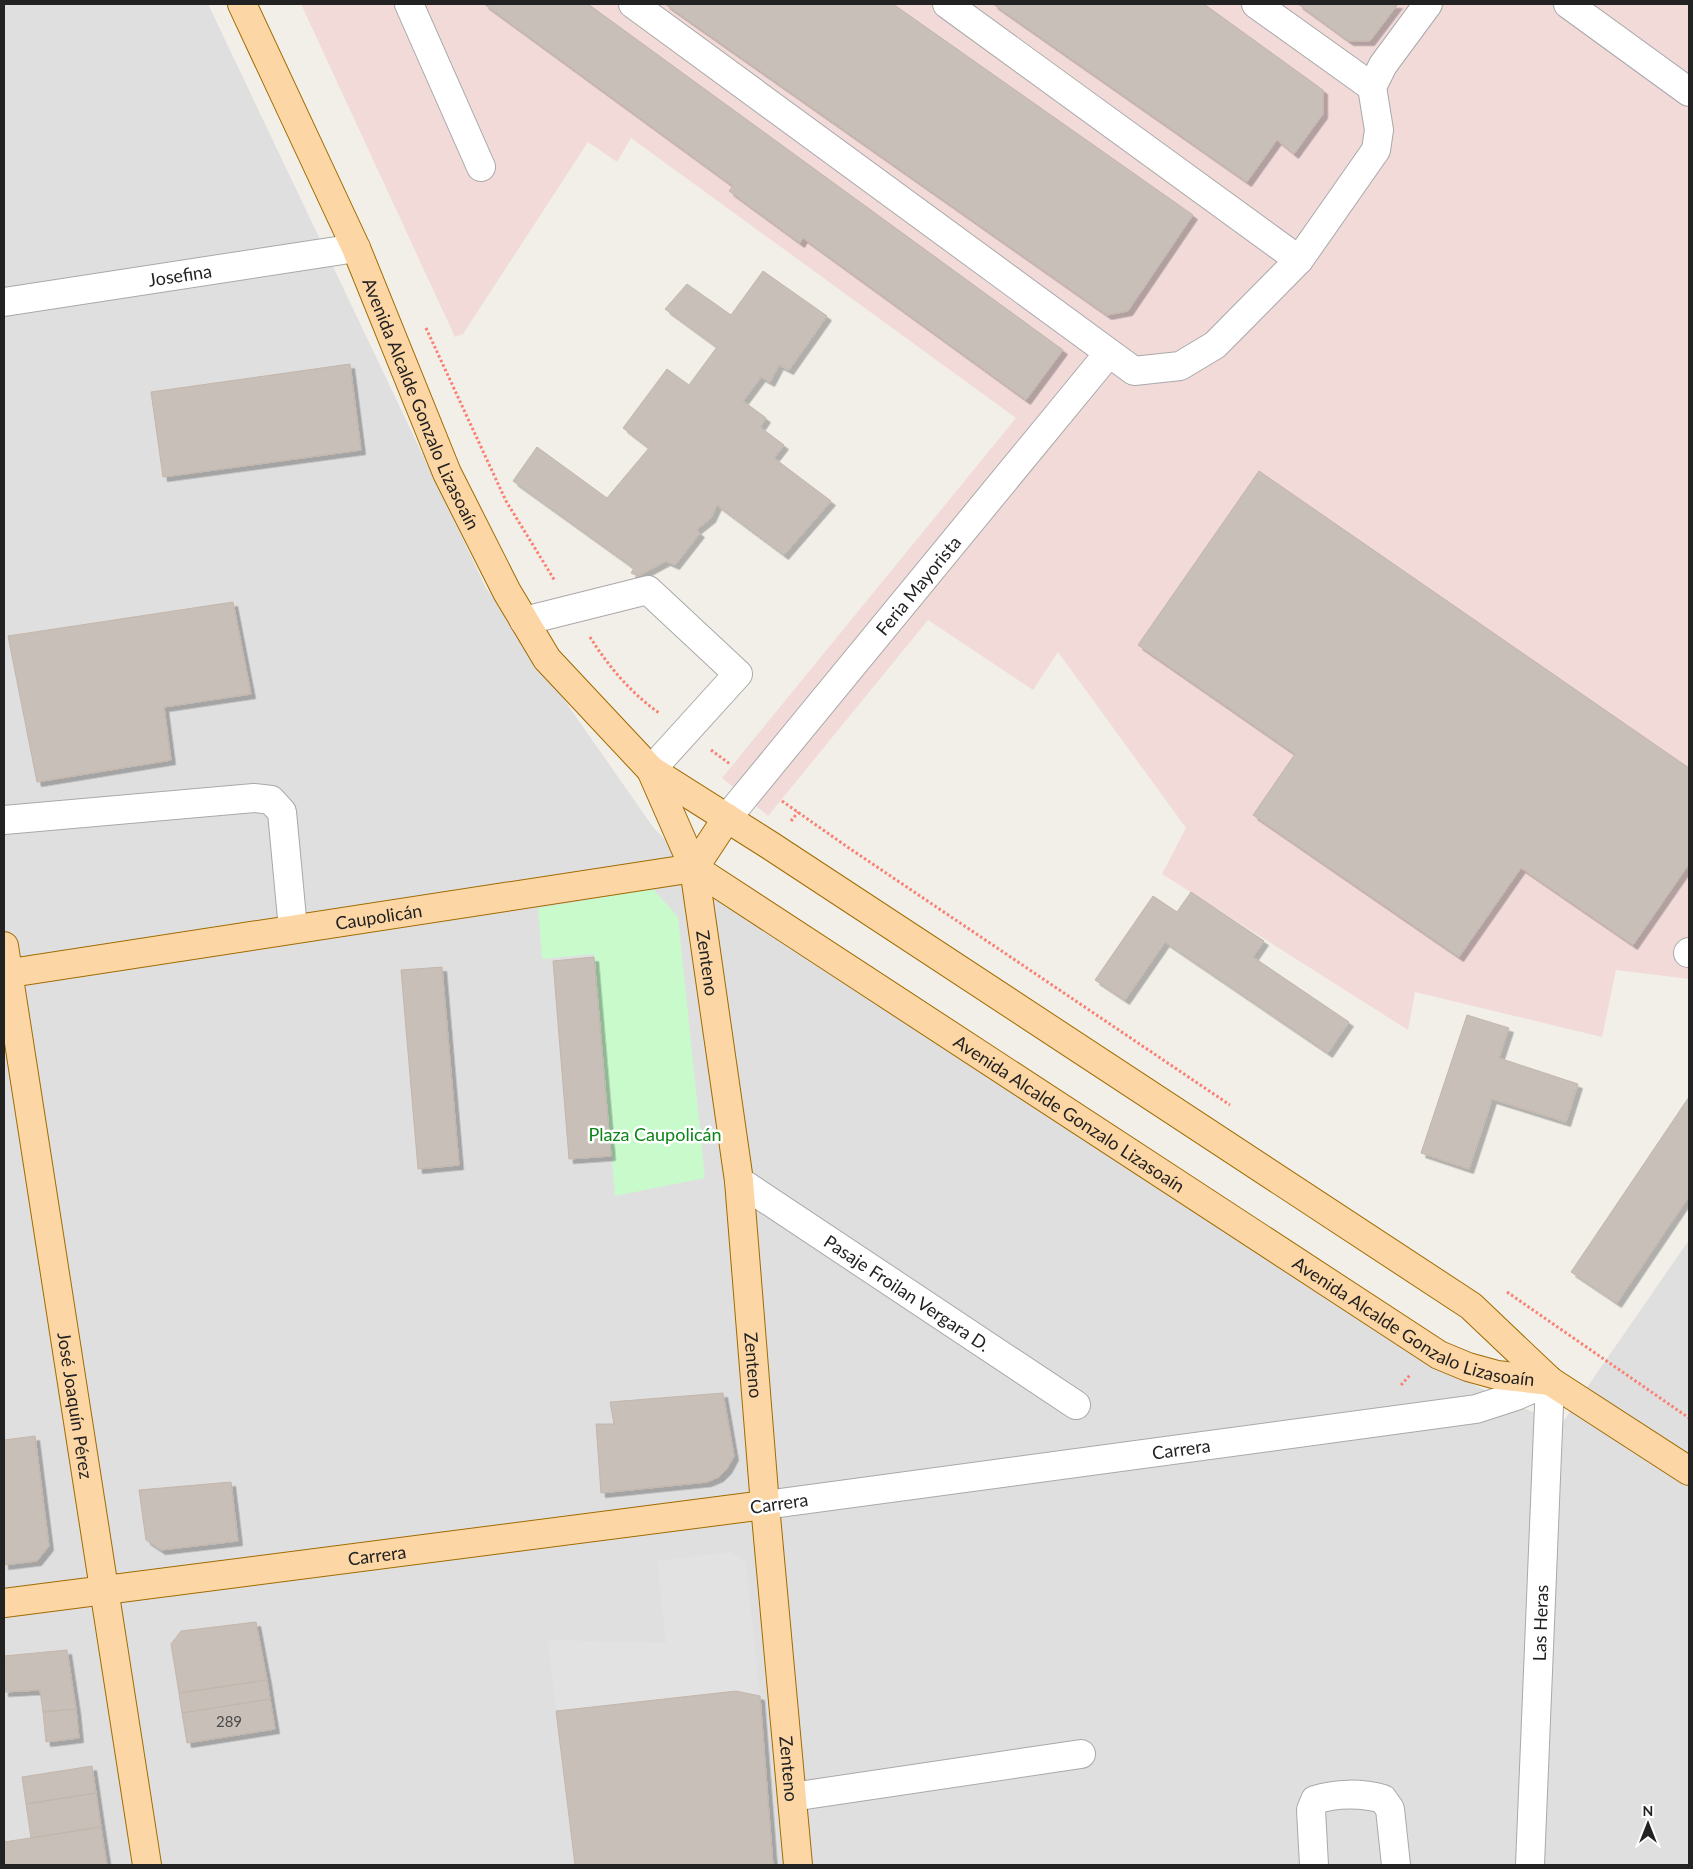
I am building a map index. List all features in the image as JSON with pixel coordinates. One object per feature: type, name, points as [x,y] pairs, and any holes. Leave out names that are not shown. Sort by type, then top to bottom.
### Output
[{"type":"main road","name":"Avenida Alcalde Gonzalo Lizasoaín","points":[[242,4],[356,248],[447,473],[507,592],[547,660],[651,770],[1471,1306],[1550,1381],[1689,1471]]},
{"type":"main road","name":"Avenida Alcalde Gonzalo Lizasoaín","points":[[651,770],[694,868],[1439,1355],[1468,1367],[1498,1375],[1550,1381]]},
{"type":"main road","points":[[694,868],[727,818]]},
{"type":"main road","name":"Caupolicán","points":[[6,974],[694,868]]},
{"type":"main road","name":"Zenteno","points":[[694,868],[739,1181],[798,1865]]},
{"type":"main road","name":"José Joaquín Pérez","points":[[4,946],[6,974],[147,1865]]},
{"type":"main road","name":"Carrera","points":[[4,1603],[766,1505]]},
{"type":"street","points":[[409,4],[481,167]]},
{"type":"street","points":[[633,4],[1108,354],[1134,371],[1180,366],[1215,345],[1299,260],[1376,150],[1379,130],[1372,88],[1383,65],[1428,4]]},
{"type":"street","points":[[947,4],[1299,260]]},
{"type":"street","points":[[1256,4],[1372,88]]},
{"type":"street","points":[[1568,4],[1689,92]]},
{"type":"street","name":"Josefina","points":[[4,302],[356,248]]},
{"type":"street","name":"Feria Mayorista","points":[[727,818],[1108,354]]},
{"type":"street","points":[[524,621],[648,590],[738,674],[651,770]]},
{"type":"street","points":[[4,820],[254,798],[271,800],[282,812],[293,929]]},
{"type":"street","name":"Pasaje Froilan Vergara D.","points":[[739,1181],[1076,1405]]},
{"type":"street","name":"Carrera","points":[[766,1505],[1476,1409],[1516,1396],[1550,1381]]},
{"type":"street","name":"Las Heras","points":[[1530,1865],[1550,1381]]},
{"type":"street","points":[[792,1797],[1081,1754]]},
{"type":"street","points":[[1314,1865],[1311,1810],[1315,1800],[1326,1796],[1370,1795],[1383,1799],[1390,1809],[1396,1865]]},
{"type":"path","points":[[422,319],[506,500],[607,663],[646,704],[846,846],[1232,1107]]},
{"type":"path","points":[[1506,1292],[1689,1418]]},
{"type":"shaded area","points":[[4,4],[208,4],[486,588],[653,827],[729,908],[1418,1359],[1561,1425],[1689,1240],[1689,1865],[4,1865]]},
{"type":"shaded area","points":[[301,4],[1689,4],[1689,979],[1616,970],[1602,1037],[1415,992],[1408,1030],[1162,874],[1186,828],[1058,652],[1033,690],[928,620],[768,816],[722,778],[1016,418],[631,138],[617,162],[588,142],[463,334],[455,337]]},
{"type":"shaded area","points":[[731,1552],[746,1562],[760,1696],[736,1691],[556,1711],[548,1640],[666,1643],[657,1561]]},
{"type":"green space","name":"Plaza Caupolicán","points":[[653,889],[678,917],[705,1178],[615,1196],[594,954],[542,959],[538,908]]},
{"type":"building","points":[[484,4],[588,4],[1063,350],[1026,400],[803,238],[800,243],[729,191],[733,186]]},
{"type":"building","points":[[665,4],[893,4],[1193,215],[1128,311],[1107,315]]},
{"type":"building","points":[[993,4],[1204,4],[1323,90],[1323,114],[1294,154],[1277,140],[1247,182]]},
{"type":"building","points":[[1298,4],[1398,4],[1370,41],[1349,41]]},
{"type":"building","points":[[763,271],[827,316],[789,370],[779,365],[770,382],[761,377],[743,401],[766,418],[760,427],[784,445],[774,458],[831,501],[784,555],[717,505],[711,518],[696,530],[700,533],[675,565],[666,561],[638,576],[631,573],[634,568],[513,481],[537,447],[607,498],[649,448],[623,428],[667,369],[689,385],[717,347],[665,309],[687,284],[731,315]]},
{"type":"building","points":[[350,364],[361,450],[163,477],[151,392]]},
{"type":"building","points":[[1259,471],[1689,768],[1689,864],[1633,945],[1521,868],[1459,957],[1253,815],[1295,754],[1138,645]]},
{"type":"building","points":[[233,602],[251,694],[164,707],[171,760],[37,782],[8,636]]},
{"type":"building","points":[[1191,892],[1264,941],[1253,957],[1349,1022],[1328,1053],[1165,942],[1125,1000],[1095,980],[1153,896],[1177,912]]},
{"type":"building","points":[[594,957],[611,1156],[569,1159],[553,961]]},
{"type":"building","points":[[442,967],[459,1165],[418,1169],[401,970]]},
{"type":"building","points":[[1467,1015],[1509,1028],[1499,1058],[1578,1084],[1566,1122],[1492,1099],[1469,1169],[1421,1153]]},
{"type":"building","points":[[1689,1097],[1689,1196],[1617,1303],[1571,1272]]},
{"type":"building","points":[[723,1393],[734,1456],[727,1469],[719,1477],[707,1482],[601,1493],[596,1424],[614,1424],[610,1402]]},
{"type":"building","points":[[35,1436],[49,1546],[37,1561],[4,1565],[4,1440]]},
{"type":"building","points":[[231,1482],[238,1541],[161,1550],[146,1540],[139,1490]]},
{"type":"building","points":[[256,1622],[267,1680],[179,1693],[171,1644],[181,1631]]},
{"type":"building","points":[[67,1650],[76,1709],[43,1712],[40,1690],[4,1692],[4,1656]]},
{"type":"building","points":[[267,1680],[270,1699],[182,1713],[179,1693]]},
{"type":"building","points":[[736,1691],[760,1696],[773,1865],[575,1865],[556,1711]]},
{"type":"building","points":[[270,1699],[275,1729],[187,1743],[182,1713]]},
{"type":"building","points":[[76,1709],[79,1738],[46,1742],[43,1712]]},
{"type":"building","points":[[92,1766],[96,1793],[26,1804],[22,1777]]},
{"type":"building","points":[[96,1793],[101,1827],[31,1838],[26,1804]]},
{"type":"building","points":[[101,1827],[107,1865],[4,1865],[4,1842]]}]
